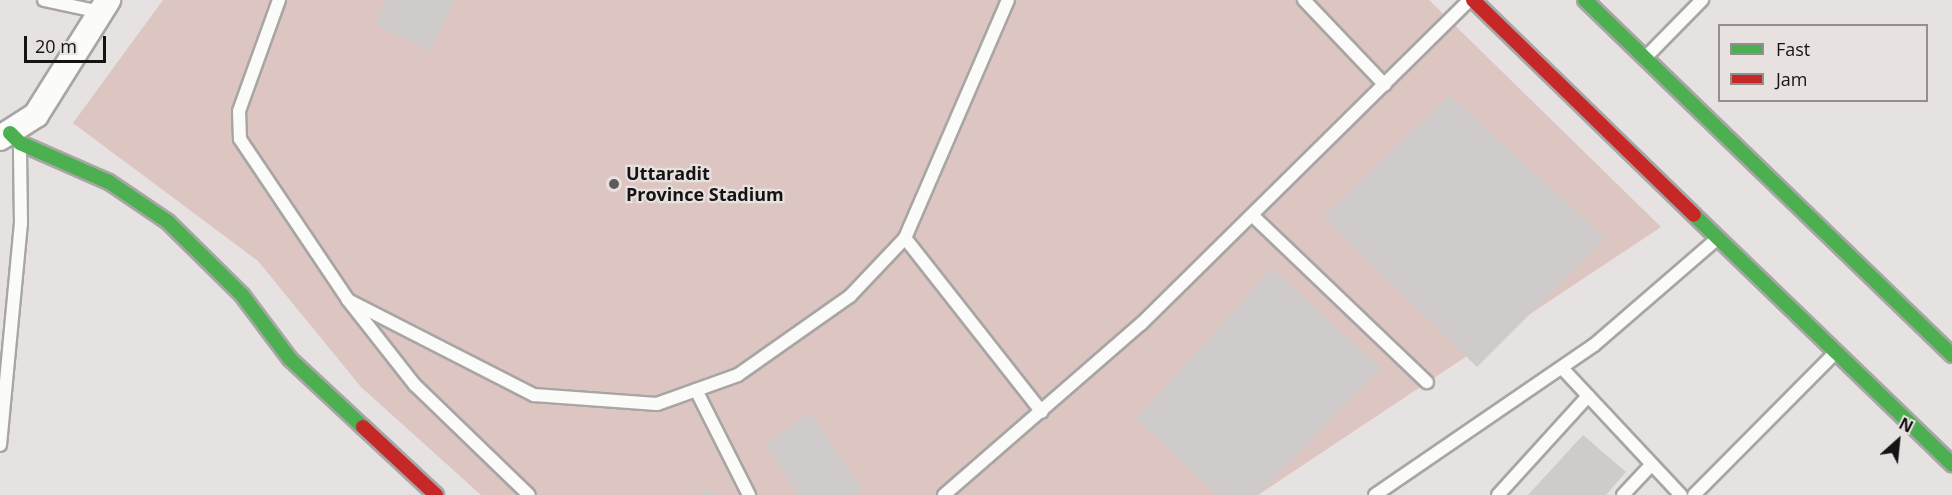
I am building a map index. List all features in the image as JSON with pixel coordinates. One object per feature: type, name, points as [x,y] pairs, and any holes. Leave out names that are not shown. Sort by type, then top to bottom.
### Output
[{"type":"main road","points":[[1471,0],[1835,353],[1951,462]]},
{"type":"main road","points":[[1585,0],[1952,355]]},
{"type":"main road","points":[[6,138],[109,182],[168,222],[242,295],[290,359],[436,495]]},
{"type":"street","points":[[6,138],[36,115],[104,6]]},
{"type":"lane","points":[[44,0],[104,6]]},
{"type":"lane","points":[[279,0],[239,111],[240,139],[348,300],[415,385],[529,495]]},
{"type":"lane","points":[[348,300],[534,395],[657,404],[738,375],[850,296],[905,238],[1008,0]]},
{"type":"lane","points":[[1304,0],[1385,85]]},
{"type":"lane","points":[[944,495],[1141,324],[1471,0]]},
{"type":"lane","points":[[1645,58],[1702,0]]},
{"type":"lane","points":[[0,445],[21,223],[6,138]]},
{"type":"lane","points":[[1252,215],[1427,382]]},
{"type":"lane","points":[[905,238],[1042,412]]},
{"type":"lane","points":[[1376,495],[1594,345],[1718,238]]},
{"type":"lane","points":[[1694,495],[1835,353]]},
{"type":"lane","points":[[1562,368],[1681,495]]},
{"type":"lane","points":[[696,390],[749,495]]},
{"type":"lane","points":[[1498,495],[1588,396]]},
{"type":"lane","points":[[1623,495],[1652,464]]},
{"type":"shaded area","points":[[163,0],[1429,0],[1661,227],[1258,495],[481,495],[361,387],[258,261],[73,123]]},
{"type":"building","points":[[386,0],[454,0],[431,51],[375,25]]},
{"type":"building","points":[[1449,95],[1606,238],[1477,367],[1323,217]]},
{"type":"building","points":[[1272,268],[1381,368],[1258,495],[1217,495],[1136,419]]},
{"type":"building","points":[[811,413],[863,491],[856,495],[798,495],[765,443]]},
{"type":"building","points":[[1583,435],[1626,472],[1606,495],[1528,495]]},
{"type":"building","points":[[710,488],[715,495],[699,495]]},
{"type":"traffic: fast","points":[[1585,0],[1952,355]]},
{"type":"traffic: fast","points":[[10,133],[20,143],[109,182],[168,222],[242,295],[290,359],[363,427]]},
{"type":"traffic: fast","points":[[1694,215],[1952,464]]},
{"type":"traffic: jam","points":[[1473,0],[1694,215]]},
{"type":"traffic: jam","points":[[363,427],[436,495]]},
{"type":"place","name":"Uttaradit Province Stadium","points":[[614,184]]}]
